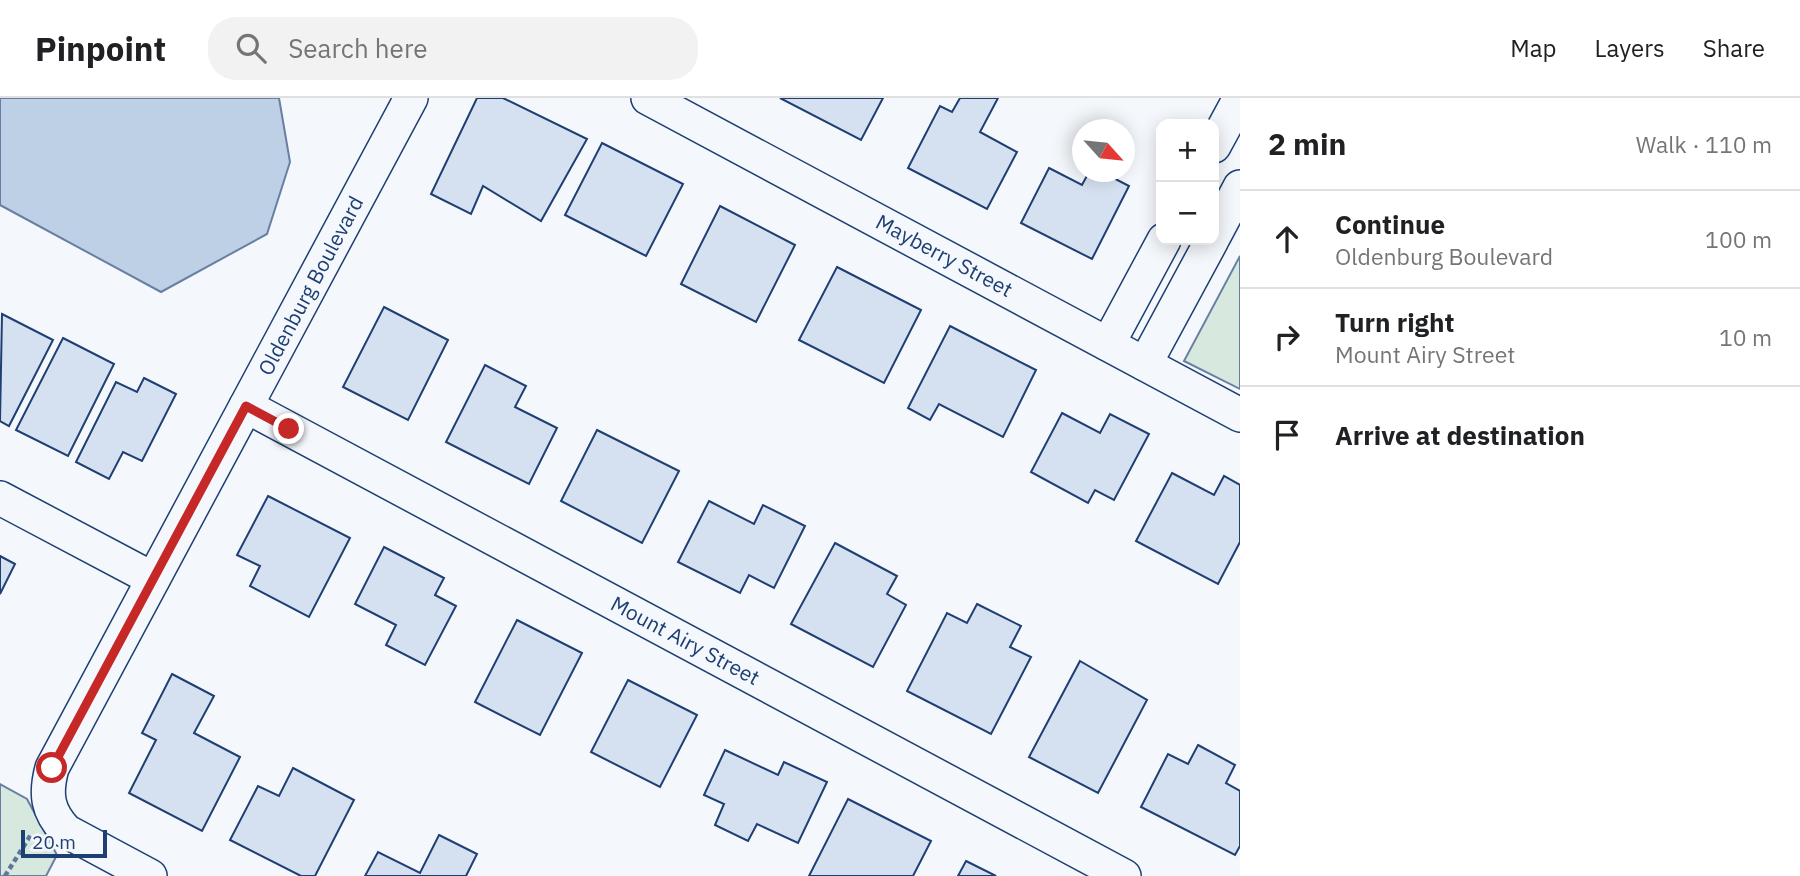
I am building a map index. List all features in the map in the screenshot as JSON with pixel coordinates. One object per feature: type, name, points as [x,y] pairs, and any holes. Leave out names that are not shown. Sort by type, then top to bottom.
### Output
[{"type":"street","name":"Oldenburg Boulevard","points":[[50,810],[46,789],[52,768],[411,98]]},
{"type":"street","name":"Mayberry Street","points":[[648,98],[1240,415]]},
{"type":"street","points":[[1219,137],[1240,98]]},
{"type":"street","points":[[1219,227],[1240,187]]},
{"type":"street","points":[[1108,344],[1161,245]]},
{"type":"street","points":[[1144,364],[1209,245]]},
{"type":"street","name":"Mount Airy Street","points":[[246,406],[1124,876]]},
{"type":"street","points":[[0,498],[153,579]]},
{"type":"street","points":[[50,810],[66,831],[150,876]]},
{"type":"path","points":[[5,876],[22,844],[50,810]]},
{"type":"shaded area","points":[[1240,256],[1240,389],[1184,361]]},
{"type":"shaded area","points":[[0,784],[27,799],[57,855],[46,876],[0,876]]},
{"type":"water","points":[[0,98],[279,98],[290,162],[267,234],[161,292],[0,205]]},
{"type":"building","points":[[477,98],[503,98],[587,139],[541,221],[483,186],[471,214],[431,194]]},
{"type":"building","points":[[780,98],[883,98],[861,140]]},
{"type":"building","points":[[960,98],[998,98],[980,132],[1017,152],[987,209],[908,168],[940,106],[952,112]]},
{"type":"building","points":[[602,143],[683,184],[646,256],[565,215]]},
{"type":"building","points":[[1049,168],[1082,185],[1084,182],[1121,182],[1129,186],[1092,259],[1021,223]]},
{"type":"building","points":[[720,206],[795,245],[756,322],[681,284]]},
{"type":"building","points":[[837,267],[921,310],[884,383],[799,340]]},
{"type":"building","points":[[384,307],[448,340],[408,420],[343,387]]},
{"type":"building","points":[[2,314],[53,340],[9,426],[0,421]]},
{"type":"building","points":[[950,326],[1036,370],[1003,437],[939,404],[930,420],[908,408]]},
{"type":"building","points":[[63,338],[114,364],[68,456],[16,430]]},
{"type":"building","points":[[485,365],[526,386],[515,407],[557,428],[529,484],[446,442]]},
{"type":"building","points":[[144,378],[176,394],[142,461],[123,452],[109,479],[76,462],[116,382],[137,392]]},
{"type":"building","points":[[1062,413],[1100,433],[1110,414],[1149,434],[1114,500],[1095,490],[1088,503],[1031,472]]},
{"type":"building","points":[[597,430],[679,471],[642,543],[561,501]]},
{"type":"building","points":[[1172,473],[1214,495],[1224,476],[1240,485],[1240,542],[1218,584],[1136,541]]},
{"type":"building","points":[[268,496],[350,538],[309,617],[250,586],[260,566],[237,555]]},
{"type":"building","points":[[709,501],[754,524],[763,505],[805,526],[774,588],[749,575],[740,593],[678,562]]},
{"type":"building","points":[[835,543],[897,576],[887,594],[906,605],[873,667],[791,624]]},
{"type":"building","points":[[384,547],[444,578],[435,595],[456,606],[425,665],[386,645],[396,625],[355,604]]},
{"type":"building","points":[[0,556],[15,564],[0,594]]},
{"type":"building","points":[[977,604],[1021,626],[1010,647],[1031,657],[991,734],[907,691],[947,613],[967,623]]},
{"type":"building","points":[[517,620],[582,653],[540,735],[475,702]]},
{"type":"building","points":[[1080,661],[1147,700],[1098,793],[1029,757]]},
{"type":"building","points":[[172,674],[214,696],[194,733],[240,757],[202,831],[129,793],[156,740],[142,733]]},
{"type":"building","points":[[628,680],[697,715],[660,787],[591,752]]},
{"type":"building","points":[[1198,745],[1235,765],[1226,783],[1240,791],[1240,846],[1235,855],[1141,807],[1168,754],[1188,764]]},
{"type":"building","points":[[725,750],[778,775],[784,762],[827,782],[798,843],[757,824],[748,841],[715,825],[724,804],[704,795]]},
{"type":"building","points":[[293,768],[354,800],[315,876],[301,876],[230,840],[258,786],[279,796]]},
{"type":"building","points":[[848,799],[931,841],[913,876],[809,876]]},
{"type":"building","points":[[439,835],[477,854],[466,876],[365,876],[378,852],[420,873]]},
{"type":"building","points":[[966,861],[996,876],[958,876]]},
{"type":"route","points":[[52,768],[246,406],[289,429]]}]
